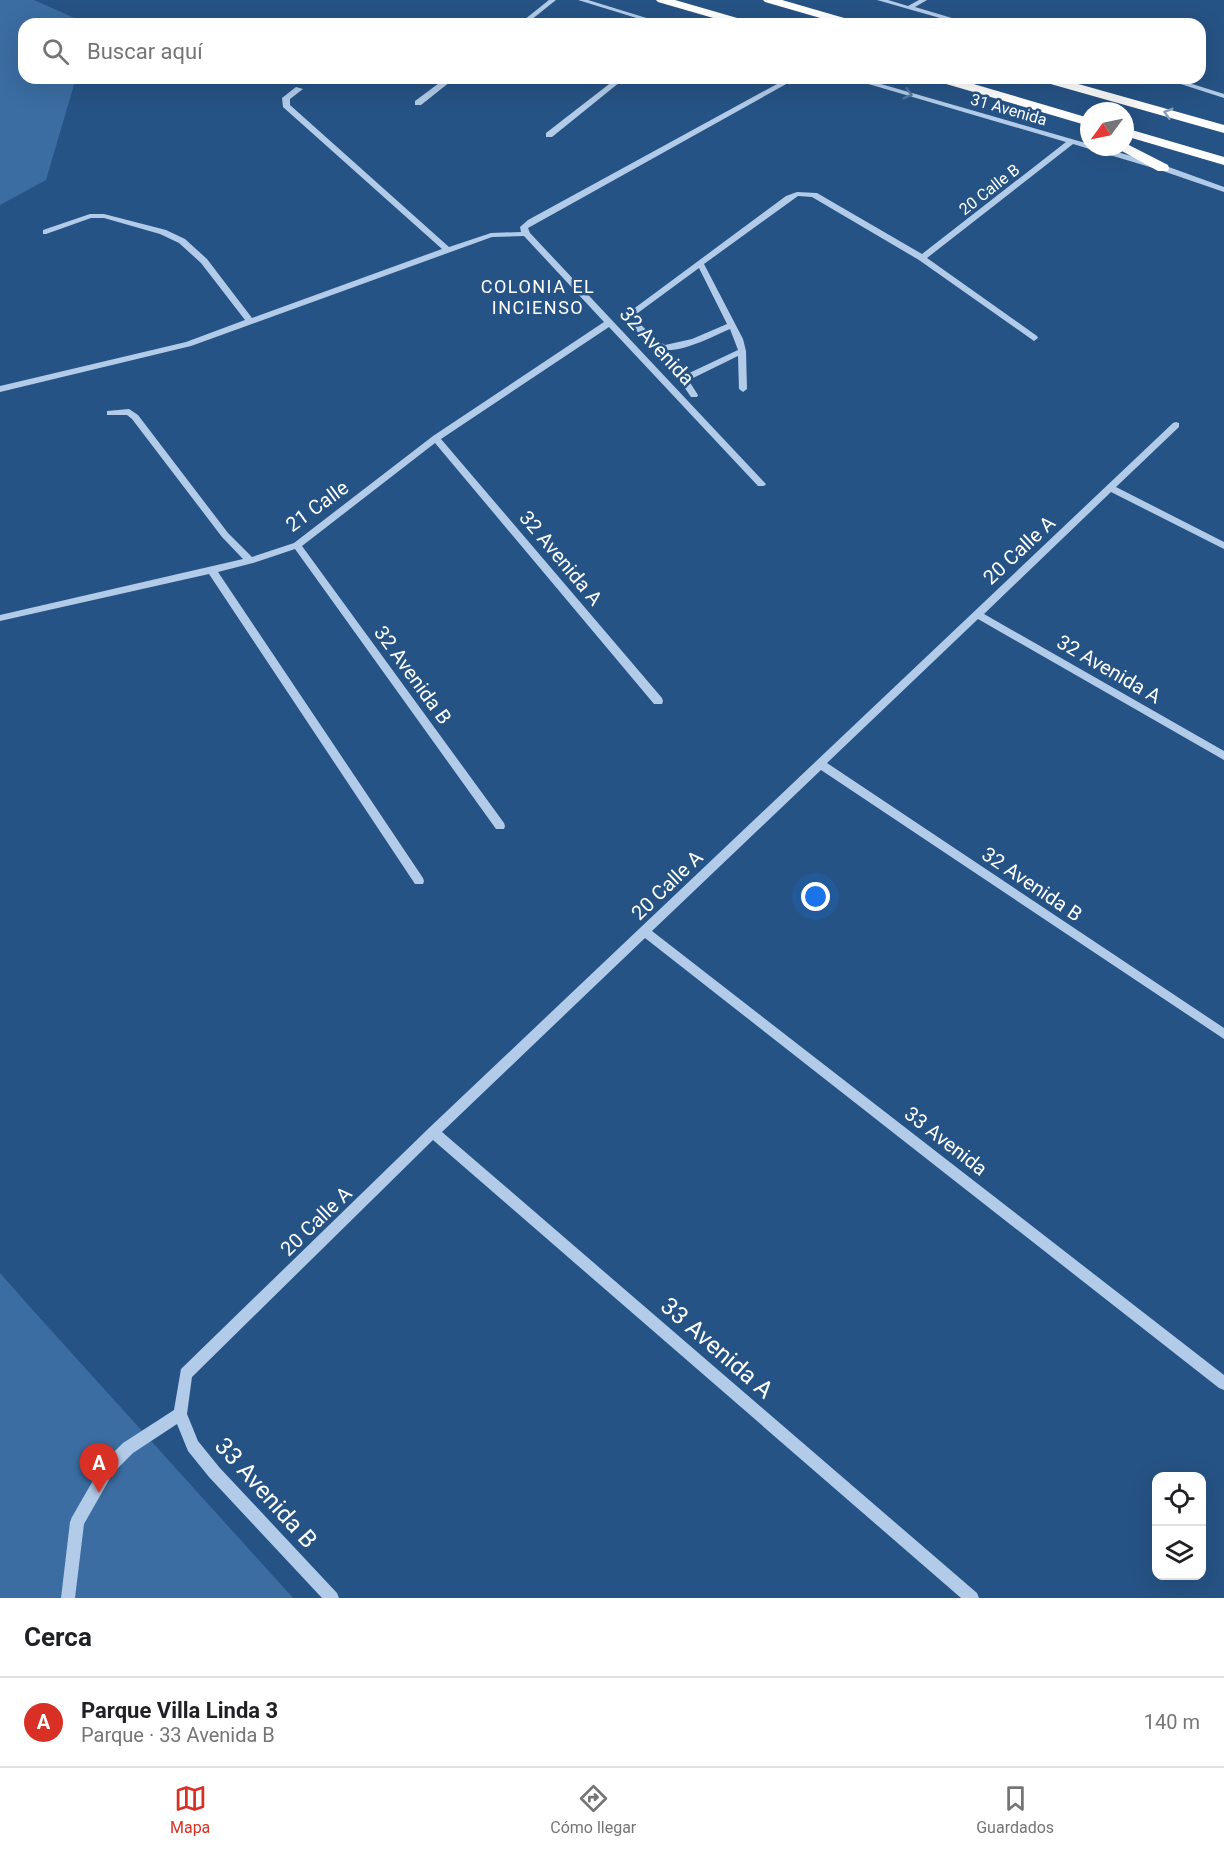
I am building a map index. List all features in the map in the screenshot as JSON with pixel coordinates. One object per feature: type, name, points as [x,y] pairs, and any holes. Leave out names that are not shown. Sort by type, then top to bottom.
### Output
[{"type":"highway","points":[[662,0],[726,18]]},
{"type":"highway","points":[[769,0],[833,18]]},
{"type":"highway","points":[[960,84],[1080,119]]},
{"type":"highway","points":[[1065,84],[1224,129]]},
{"type":"highway","points":[[1011,99],[1080,130]]},
{"type":"highway","points":[[1134,135],[1224,161]]},
{"type":"highway","points":[[1134,152],[1163,168]]},
{"type":"street","points":[[530,18],[553,0]]},
{"type":"street","points":[[580,0],[642,18]]},
{"type":"street","points":[[880,0],[945,18]]},
{"type":"street","points":[[909,9],[924,0]]},
{"type":"street","points":[[418,104],[443,84]]},
{"type":"street","points":[[549,135],[613,84]]},
{"type":"street","points":[[0,389],[188,344],[491,235],[526,234],[524,227],[531,222],[782,84]]},
{"type":"street","name":"31 Avenida","points":[[873,84],[1080,143]]},
{"type":"street","points":[[1185,84],[1224,96]]},
{"type":"street","points":[[299,89],[286,98],[286,105],[449,250]]},
{"type":"street","name":"20 Calle B","points":[[922,258],[1072,141]]},
{"type":"street","name":"31 Avenida","points":[[1124,156],[1224,190]]},
{"type":"street","points":[[632,313],[789,198],[806,194],[814,195],[922,258],[1034,338]]},
{"type":"street","points":[[46,232],[90,216],[104,216],[163,232],[182,241],[204,261],[251,322]]},
{"type":"street","name":"32 Avenida","points":[[526,234],[761,484]]},
{"type":"street","points":[[700,263],[742,351],[742,390]]},
{"type":"street","name":"21 Calle","points":[[0,618],[250,561],[297,545],[436,438],[610,322]]},
{"type":"street","points":[[638,327],[659,346],[666,348],[676,347],[731,325]]},
{"type":"street","points":[[694,395],[684,381],[688,376],[742,351]]},
{"type":"street","points":[[110,413],[129,412],[135,417],[225,536],[250,561]]},
{"type":"street","name":"20 Calle A","points":[[180,1414],[186,1374],[433,1132],[1176,425]]},
{"type":"street","name":"32 Avenida A","points":[[436,438],[658,702]]},
{"type":"street","points":[[1110,488],[1224,546]]},
{"type":"street","name":"32 Avenida B","points":[[297,545],[500,826]]},
{"type":"street","points":[[211,569],[418,881]]},
{"type":"street","name":"32 Avenida A","points":[[977,614],[1224,756]]},
{"type":"street","name":"32 Avenida B","points":[[820,764],[1224,1034]]},
{"type":"street","name":"33 Avenida","points":[[644,931],[1224,1383]]},
{"type":"street","name":"33 Avenida A","points":[[433,1132],[972,1598]]},
{"type":"street","points":[[68,1598],[78,1522],[108,1468],[128,1448],[180,1414]]},
{"type":"street","name":"33 Avenida B","points":[[180,1414],[193,1446],[214,1472],[333,1598]]},
{"type":"shaded area","points":[[0,0],[34,0],[74,18],[18,18],[18,84],[74,84],[46,180],[0,205]]},
{"type":"shaded area","points":[[0,1273],[30,1307],[293,1598],[0,1598]]},
{"type":"place","name":"Parque Villa Linda 3","points":[[99,1493]]},
{"type":"district","name":"COLONIA EL INCIENSO","points":[[538,297]]}]
